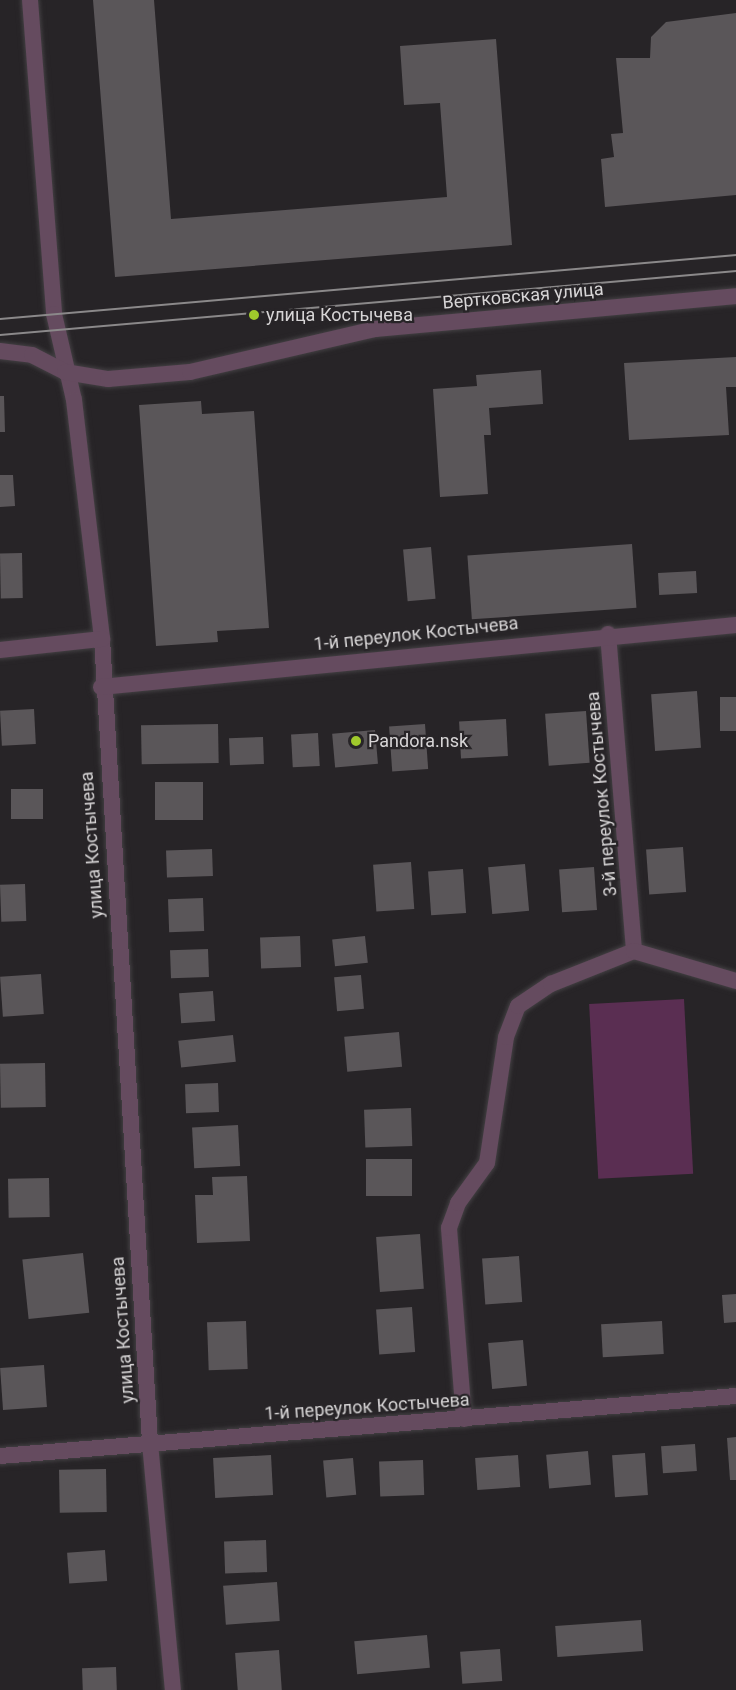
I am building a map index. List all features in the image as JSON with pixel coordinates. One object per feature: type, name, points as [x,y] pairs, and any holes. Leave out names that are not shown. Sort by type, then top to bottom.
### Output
[{"type":"street","name":"улица Костычева","points":[[30,0],[54,314],[64,372],[74,400],[102,639],[101,687],[150,1443],[173,1690]]},
{"type":"street","name":"Вертковская улица","points":[[0,351],[32,355],[64,372],[108,379],[190,372],[375,329],[736,296]]},
{"type":"street","name":"1-й переулок Костычева","points":[[101,687],[608,634],[736,625]]},
{"type":"street","name":"3-й переулок Костычева","points":[[608,634],[634,951]]},
{"type":"street","points":[[0,650],[102,639]]},
{"type":"street","points":[[464,1419],[448,1228],[458,1203],[488,1163],[506,1037],[518,1006],[551,984],[634,951],[736,981]]},
{"type":"street","name":"1-й переулок Костычева","points":[[0,1456],[736,1396]]},
{"type":"shaded area","points":[[684,999],[693,1174],[598,1179],[589,1004]]},
{"type":"building","points":[[93,0],[154,0],[171,219],[447,197],[440,103],[404,105],[400,46],[496,39],[512,245],[115,277]]},
{"type":"building","points":[[736,13],[736,195],[605,207],[601,159],[614,157],[611,134],[623,133],[616,58],[650,58],[651,37],[666,22]]},
{"type":"building","points":[[736,357],[736,387],[726,387],[729,435],[629,440],[624,363]]},
{"type":"building","points":[[541,370],[543,404],[489,408],[491,435],[484,435],[488,494],[440,497],[433,389],[477,386],[476,375]]},
{"type":"building","points":[[0,396],[4,396],[5,432],[0,432]]},
{"type":"building","points":[[201,401],[202,414],[254,411],[269,628],[217,631],[218,642],[156,646],[139,405]]},
{"type":"building","points":[[0,475],[13,475],[15,506],[0,507]]},
{"type":"building","points":[[632,544],[636,608],[472,619],[467,556]]},
{"type":"building","points":[[431,547],[436,599],[408,601],[403,549]]},
{"type":"building","points":[[0,553],[22,553],[23,598],[1,598]]},
{"type":"building","points":[[696,571],[697,593],[659,595],[658,573]]},
{"type":"building","points":[[697,691],[701,748],[655,751],[651,694]]},
{"type":"building","points":[[720,697],[736,697],[736,731],[720,731]]},
{"type":"building","points":[[34,709],[36,744],[2,746],[0,711]]},
{"type":"building","points":[[586,711],[590,763],[549,766],[545,714]]},
{"type":"building","points":[[506,719],[508,756],[461,758],[459,721]]},
{"type":"building","points":[[218,724],[219,763],[142,764],[141,725]]},
{"type":"building","points":[[425,724],[428,769],[392,771],[389,727]]},
{"type":"building","points":[[375,730],[378,764],[335,768],[332,734]]},
{"type":"building","points":[[318,733],[320,766],[293,767],[291,734]]},
{"type":"building","points":[[263,737],[264,764],[230,765],[229,738]]},
{"type":"building","points":[[155,782],[203,782],[203,820],[155,820]]},
{"type":"building","points":[[11,789],[43,789],[43,819],[11,819]]},
{"type":"building","points":[[683,847],[686,892],[649,894],[646,850]]},
{"type":"building","points":[[212,849],[213,876],[167,878],[166,851]]},
{"type":"building","points":[[411,862],[414,909],[376,912],[373,865]]},
{"type":"building","points":[[525,864],[529,911],[492,914],[488,867]]},
{"type":"building","points":[[594,867],[597,910],[562,912],[559,869]]},
{"type":"building","points":[[463,869],[466,913],[431,915],[428,871]]},
{"type":"building","points":[[25,884],[26,921],[1,922],[0,885]]},
{"type":"building","points":[[203,898],[204,931],[169,932],[168,899]]},
{"type":"building","points":[[300,936],[301,967],[261,968],[260,937]]},
{"type":"building","points":[[365,936],[368,963],[335,966],[332,939]]},
{"type":"building","points":[[208,949],[209,977],[171,978],[170,950]]},
{"type":"building","points":[[41,974],[44,1014],[3,1017],[0,977]]},
{"type":"building","points":[[361,975],[364,1009],[337,1011],[334,977]]},
{"type":"building","points":[[213,991],[215,1021],[181,1023],[179,993]]},
{"type":"building","points":[[399,1032],[402,1067],[347,1072],[344,1037]]},
{"type":"building","points":[[233,1035],[236,1062],[181,1068],[178,1041]]},
{"type":"building","points":[[45,1063],[46,1107],[1,1108],[0,1064]]},
{"type":"building","points":[[218,1083],[219,1112],[186,1113],[185,1084]]},
{"type":"building","points":[[411,1108],[412,1146],[365,1148],[364,1110]]},
{"type":"building","points":[[238,1125],[240,1166],[194,1168],[192,1127]]},
{"type":"building","points":[[366,1159],[412,1159],[412,1196],[366,1196]]},
{"type":"building","points":[[247,1176],[250,1241],[197,1243],[195,1195],[213,1195],[212,1177]]},
{"type":"building","points":[[49,1178],[50,1217],[9,1218],[8,1179]]},
{"type":"building","points":[[420,1234],[424,1289],[380,1292],[376,1237]]},
{"type":"building","points":[[83,1253],[89,1313],[29,1319],[22,1259]]},
{"type":"building","points":[[519,1256],[522,1302],[485,1304],[482,1259]]},
{"type":"building","points":[[736,1294],[736,1322],[724,1323],[722,1295]]},
{"type":"building","points":[[412,1307],[415,1352],[379,1354],[376,1310]]},
{"type":"building","points":[[246,1321],[248,1369],[209,1370],[207,1322]]},
{"type":"building","points":[[662,1321],[664,1354],[603,1357],[601,1324]]},
{"type":"building","points":[[523,1340],[527,1386],[492,1389],[488,1343]]},
{"type":"building","points":[[44,1365],[47,1407],[3,1410],[0,1368]]},
{"type":"building","points":[[736,1437],[736,1480],[730,1480],[727,1438]]},
{"type":"building","points":[[695,1444],[697,1471],[663,1473],[661,1446]]},
{"type":"building","points":[[588,1451],[591,1485],[549,1489],[546,1455]]},
{"type":"building","points":[[645,1453],[648,1495],[615,1497],[612,1455]]},
{"type":"building","points":[[271,1455],[273,1495],[215,1498],[213,1458]]},
{"type":"building","points":[[518,1455],[520,1487],[477,1490],[475,1458]]},
{"type":"building","points":[[353,1458],[356,1495],[326,1497],[323,1461]]},
{"type":"building","points":[[423,1460],[424,1495],[380,1497],[379,1462]]},
{"type":"building","points":[[106,1469],[107,1512],[60,1513],[59,1470]]},
{"type":"building","points":[[266,1540],[267,1572],[225,1573],[224,1541]]},
{"type":"building","points":[[105,1550],[107,1581],[69,1584],[67,1553]]},
{"type":"building","points":[[277,1582],[280,1621],[226,1625],[223,1586]]},
{"type":"building","points":[[641,1620],[643,1651],[557,1657],[555,1626]]},
{"type":"building","points":[[427,1635],[430,1668],[357,1674],[354,1641]]},
{"type":"building","points":[[500,1649],[502,1681],[462,1684],[460,1652]]},
{"type":"building","points":[[279,1650],[282,1690],[238,1690],[235,1653]]},
{"type":"building","points":[[116,1667],[117,1690],[83,1690],[82,1668]]},
{"type":"tram line","points":[[0,319],[736,255]]},
{"type":"tram line","points":[[0,335],[736,271]]},
{"type":"place","name":"улица Костычева","points":[[254,315]]},
{"type":"place","name":"Pandora.nsk","points":[[356,741]]}]
